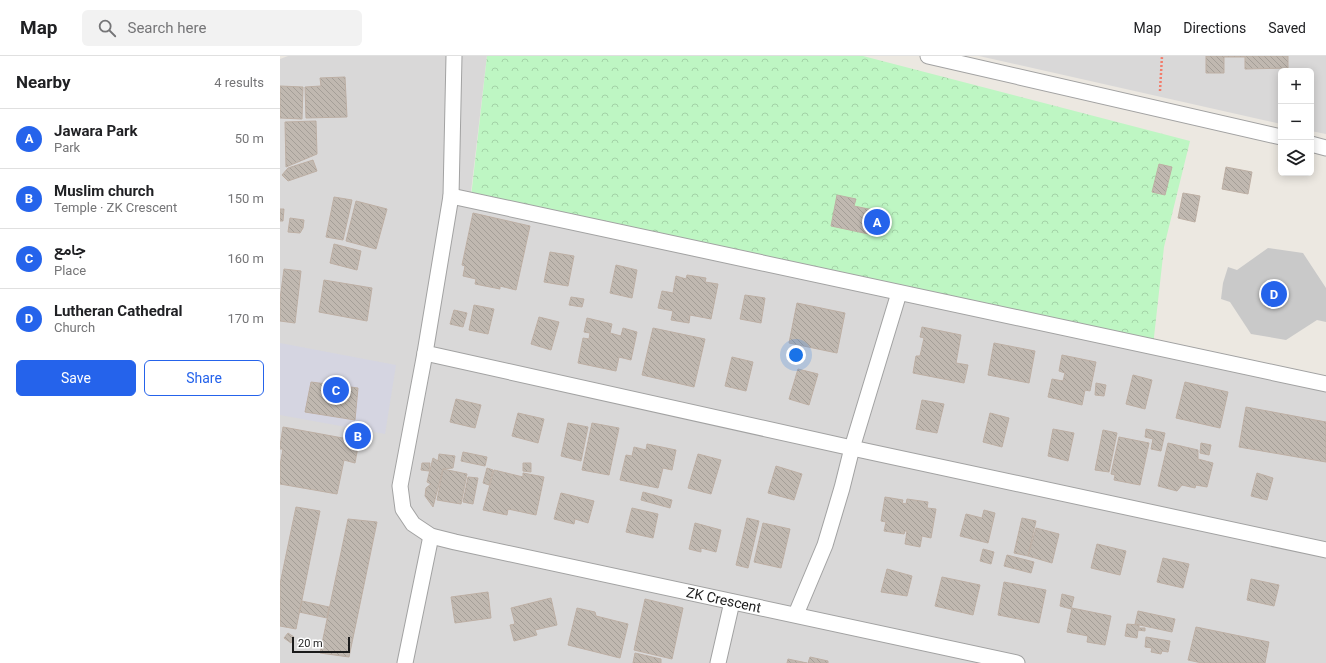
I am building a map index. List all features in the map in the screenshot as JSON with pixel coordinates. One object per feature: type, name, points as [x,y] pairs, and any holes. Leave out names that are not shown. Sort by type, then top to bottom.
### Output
[{"type":"street","points":[[405,663],[431,536],[413,524],[403,509],[400,486],[425,353],[451,196],[454,56]]},
{"type":"street","points":[[928,56],[981,62],[1159,108],[1278,136]]},
{"type":"street","points":[[1314,145],[1326,148]]},
{"type":"street","points":[[451,196],[1326,384]]},
{"type":"street","points":[[796,614],[825,545],[898,293]]},
{"type":"street","points":[[425,353],[852,448],[1326,550]]},
{"type":"street","name":"ZK Crescent","points":[[431,536],[1017,663]]},
{"type":"street","points":[[718,663],[732,602]]},
{"type":"path","points":[[1159,108],[1162,56]]},
{"type":"shaded area","points":[[288,56],[487,56],[470,200],[1326,382],[1326,663],[280,663],[280,59]]},
{"type":"shaded area","points":[[979,56],[1326,56],[1326,134],[1314,132],[1314,68],[1278,68],[1278,123]]},
{"type":"shaded area","points":[[1268,248],[1303,253],[1326,288],[1326,322],[1317,320],[1286,340],[1251,334],[1230,302],[1221,299],[1223,283],[1228,267],[1237,270]]},
{"type":"shaded area","points":[[280,343],[396,365],[385,434],[280,415]]},
{"type":"green space","points":[[487,56],[863,56],[1190,141],[1164,247],[1153,346],[471,197]]},
{"type":"building","points":[[1206,56],[1288,56],[1288,68],[1245,69],[1245,57],[1224,57],[1224,73],[1206,73]]},
{"type":"building","points":[[345,77],[347,117],[306,118],[305,87],[321,86],[320,78]]},
{"type":"building","points":[[280,86],[303,87],[302,119],[280,118]]},
{"type":"building","points":[[316,121],[317,154],[286,167],[285,122]]},
{"type":"building","points":[[313,160],[317,171],[288,181],[282,175],[288,168]]},
{"type":"building","points":[[1159,164],[1172,167],[1165,195],[1152,192]]},
{"type":"building","points":[[1226,167],[1252,172],[1248,194],[1222,189]]},
{"type":"building","points":[[1183,193],[1200,196],[1195,222],[1178,218]]},
{"type":"building","points":[[837,195],[856,199],[854,206],[883,212],[878,236],[831,226]]},
{"type":"building","points":[[334,197],[352,200],[343,240],[326,237]]},
{"type":"building","points":[[356,201],[387,209],[376,249],[346,241]]},
{"type":"building","points":[[280,209],[284,209],[283,221],[280,221]]},
{"type":"building","points":[[473,213],[530,226],[516,290],[500,286],[500,289],[475,284],[476,279],[463,276],[465,266],[462,265]]},
{"type":"building","points":[[290,218],[304,220],[303,228],[300,233],[288,232]]},
{"type":"building","points":[[334,244],[361,251],[357,270],[330,263]]},
{"type":"building","points":[[550,252],[574,256],[568,286],[544,282]]},
{"type":"building","points":[[616,265],[637,270],[632,298],[610,293]]},
{"type":"building","points":[[284,269],[301,271],[295,323],[280,321],[280,299]]},
{"type":"building","points":[[687,275],[706,278],[705,282],[718,284],[711,319],[690,315],[689,323],[671,320],[673,311],[658,308],[662,291],[673,293],[676,276],[686,279]]},
{"type":"building","points":[[324,280],[372,288],[367,321],[319,312]]},
{"type":"building","points":[[745,295],[765,298],[761,323],[740,319]]},
{"type":"building","points":[[571,297],[584,299],[582,307],[569,305]]},
{"type":"building","points":[[797,303],[845,313],[837,353],[789,343]]},
{"type":"building","points":[[474,305],[494,309],[488,334],[469,330]]},
{"type":"building","points":[[454,310],[467,313],[463,327],[450,324]]},
{"type":"building","points":[[539,317],[559,322],[551,350],[531,344]]},
{"type":"building","points":[[587,318],[612,324],[610,333],[621,336],[623,328],[637,332],[631,360],[619,357],[616,371],[578,363],[583,338],[589,339],[590,333],[584,332]]},
{"type":"building","points":[[922,327],[961,335],[956,363],[968,365],[964,383],[913,373],[916,356],[920,356],[924,338],[920,337]]},
{"type":"building","points":[[653,328],[705,339],[694,387],[642,375]]},
{"type":"building","points":[[994,343],[1035,351],[1029,383],[988,375]]},
{"type":"building","points":[[1062,355],[1096,362],[1090,391],[1085,390],[1082,405],[1048,397],[1052,379],[1063,381],[1065,373],[1059,371]]},
{"type":"building","points":[[732,357],[753,362],[746,391],[725,386]]},
{"type":"building","points":[[798,369],[818,374],[809,405],[789,399]]},
{"type":"building","points":[[1133,375],[1152,380],[1145,409],[1126,404]]},
{"type":"building","points":[[311,382],[358,388],[355,420],[305,412]]},
{"type":"building","points":[[1185,382],[1228,392],[1220,428],[1176,418]]},
{"type":"building","points":[[1096,383],[1106,385],[1104,396],[1095,395]]},
{"type":"building","points":[[456,399],[481,405],[475,428],[450,422]]},
{"type":"building","points":[[922,400],[944,404],[937,433],[916,429]]},
{"type":"building","points":[[1246,407],[1326,422],[1326,462],[1239,447]]},
{"type":"building","points":[[518,413],[544,419],[538,443],[512,436]]},
{"type":"building","points":[[990,413],[1009,418],[1002,447],[983,442]]},
{"type":"building","points":[[568,423],[588,427],[581,461],[561,456]]},
{"type":"building","points":[[592,423],[619,428],[609,475],[582,470]]},
{"type":"building","points":[[283,427],[359,441],[355,463],[344,460],[337,494],[280,484],[280,465],[283,449],[280,449],[280,446]]},
{"type":"building","points":[[1053,429],[1074,433],[1068,461],[1048,456]]},
{"type":"building","points":[[1146,429],[1165,433],[1161,451],[1151,449],[1153,439],[1145,437]]},
{"type":"building","points":[[1103,430],[1117,433],[1109,472],[1095,470]]},
{"type":"building","points":[[1119,437],[1149,443],[1140,485],[1114,480],[1115,475],[1111,474]]},
{"type":"building","points":[[1168,443],[1198,450],[1198,459],[1213,463],[1207,487],[1196,485],[1195,488],[1182,485],[1177,491],[1158,486]]},
{"type":"building","points":[[1201,443],[1211,445],[1209,455],[1200,453]]},
{"type":"building","points":[[647,444],[676,450],[672,470],[663,468],[658,488],[620,480],[626,455],[632,456],[634,447],[646,450]]},
{"type":"building","points":[[463,452],[487,457],[485,466],[461,461]]},
{"type":"building","points":[[439,454],[455,456],[453,468],[443,469],[433,507],[425,496],[426,488],[431,484],[427,482],[433,458],[438,461]]},
{"type":"building","points":[[698,454],[721,460],[711,494],[688,488]]},
{"type":"building","points":[[422,463],[430,463],[429,471],[421,470]]},
{"type":"building","points":[[523,463],[531,463],[531,472],[523,471]]},
{"type":"building","points":[[776,466],[802,474],[794,500],[768,493]]},
{"type":"building","points":[[487,468],[493,470],[489,485],[483,483]]},
{"type":"building","points":[[443,469],[467,474],[461,504],[437,500]]},
{"type":"building","points":[[494,470],[523,477],[523,473],[544,477],[536,515],[508,509],[507,515],[483,510]]},
{"type":"building","points":[[1257,473],[1273,478],[1267,500],[1251,496]]},
{"type":"building","points":[[468,477],[478,478],[473,504],[463,502]]},
{"type":"building","points":[[643,492],[672,500],[670,508],[641,500]]},
{"type":"building","points":[[561,493],[594,501],[588,523],[575,519],[574,524],[554,519]]},
{"type":"building","points":[[885,497],[903,500],[902,503],[906,504],[907,499],[928,502],[927,508],[936,509],[931,538],[922,536],[920,547],[905,544],[907,531],[905,531],[904,534],[884,531],[886,522],[881,521]]},
{"type":"building","points":[[296,507],[320,511],[296,629],[280,626],[280,584]]},
{"type":"building","points":[[632,508],[658,514],[653,538],[626,532]]},
{"type":"building","points":[[984,510],[995,513],[988,543],[960,536],[966,514],[982,518]]},
{"type":"building","points":[[747,518],[759,521],[748,568],[736,565]]},
{"type":"building","points":[[1022,518],[1036,521],[1028,556],[1014,553]]},
{"type":"building","points":[[348,519],[377,522],[349,657],[320,653]]},
{"type":"building","points":[[695,523],[721,530],[716,552],[701,548],[701,552],[689,549]]},
{"type":"building","points":[[763,523],[790,529],[781,568],[754,562]]},
{"type":"building","points":[[1036,528],[1059,534],[1052,563],[1028,556]]},
{"type":"building","points":[[1097,544],[1126,551],[1120,575],[1091,568]]},
{"type":"building","points":[[983,549],[994,552],[991,564],[980,561]]},
{"type":"building","points":[[1007,555],[1034,562],[1031,573],[1004,566]]},
{"type":"building","points":[[1163,558],[1189,564],[1183,588],[1157,582]]},
{"type":"building","points":[[887,569],[912,576],[907,596],[881,592]]},
{"type":"building","points":[[942,577],[980,585],[973,615],[935,606]]},
{"type":"building","points":[[1251,579],[1279,585],[1274,606],[1247,600]]},
{"type":"building","points":[[1004,582],[1046,590],[1039,623],[998,615]]},
{"type":"building","points":[[488,592],[491,618],[455,623],[451,597]]},
{"type":"building","points":[[1062,594],[1074,597],[1071,609],[1060,606]]},
{"type":"building","points":[[551,598],[557,625],[535,630],[537,635],[514,641],[510,625],[515,624],[511,608]]},
{"type":"building","points":[[645,599],[683,608],[672,659],[634,650]]},
{"type":"building","points":[[302,601],[329,607],[327,618],[299,612]]},
{"type":"building","points":[[577,608],[595,612],[596,616],[628,624],[620,658],[568,645]]},
{"type":"building","points":[[1072,608],[1111,616],[1105,645],[1087,642],[1088,636],[1067,632]]},
{"type":"building","points":[[1138,611],[1175,619],[1172,632],[1135,624]]},
{"type":"building","points":[[1127,624],[1139,625],[1139,628],[1145,628],[1145,631],[1138,630],[1137,638],[1125,636]]},
{"type":"building","points":[[1196,627],[1269,642],[1265,663],[1202,663],[1188,660]]},
{"type":"building","points":[[288,633],[294,637],[291,643],[284,638]]},
{"type":"building","points":[[1146,637],[1170,641],[1168,652],[1162,651],[1161,654],[1151,652],[1152,648],[1145,647]]},
{"type":"building","points":[[635,653],[661,659],[661,663],[633,663]]},
{"type":"building","points":[[810,657],[828,661],[828,663],[808,663]]},
{"type":"building","points":[[788,659],[807,663],[787,663]]},
{"type":"place","name":"Jawara Park","points":[[877,222]]},
{"type":"place","name":"Lutheran Cathedral","points":[[1274,294]]},
{"type":"place","name":"جامع","points":[[336,390]]},
{"type":"place","name":"Muslim church","points":[[358,436]]}]
